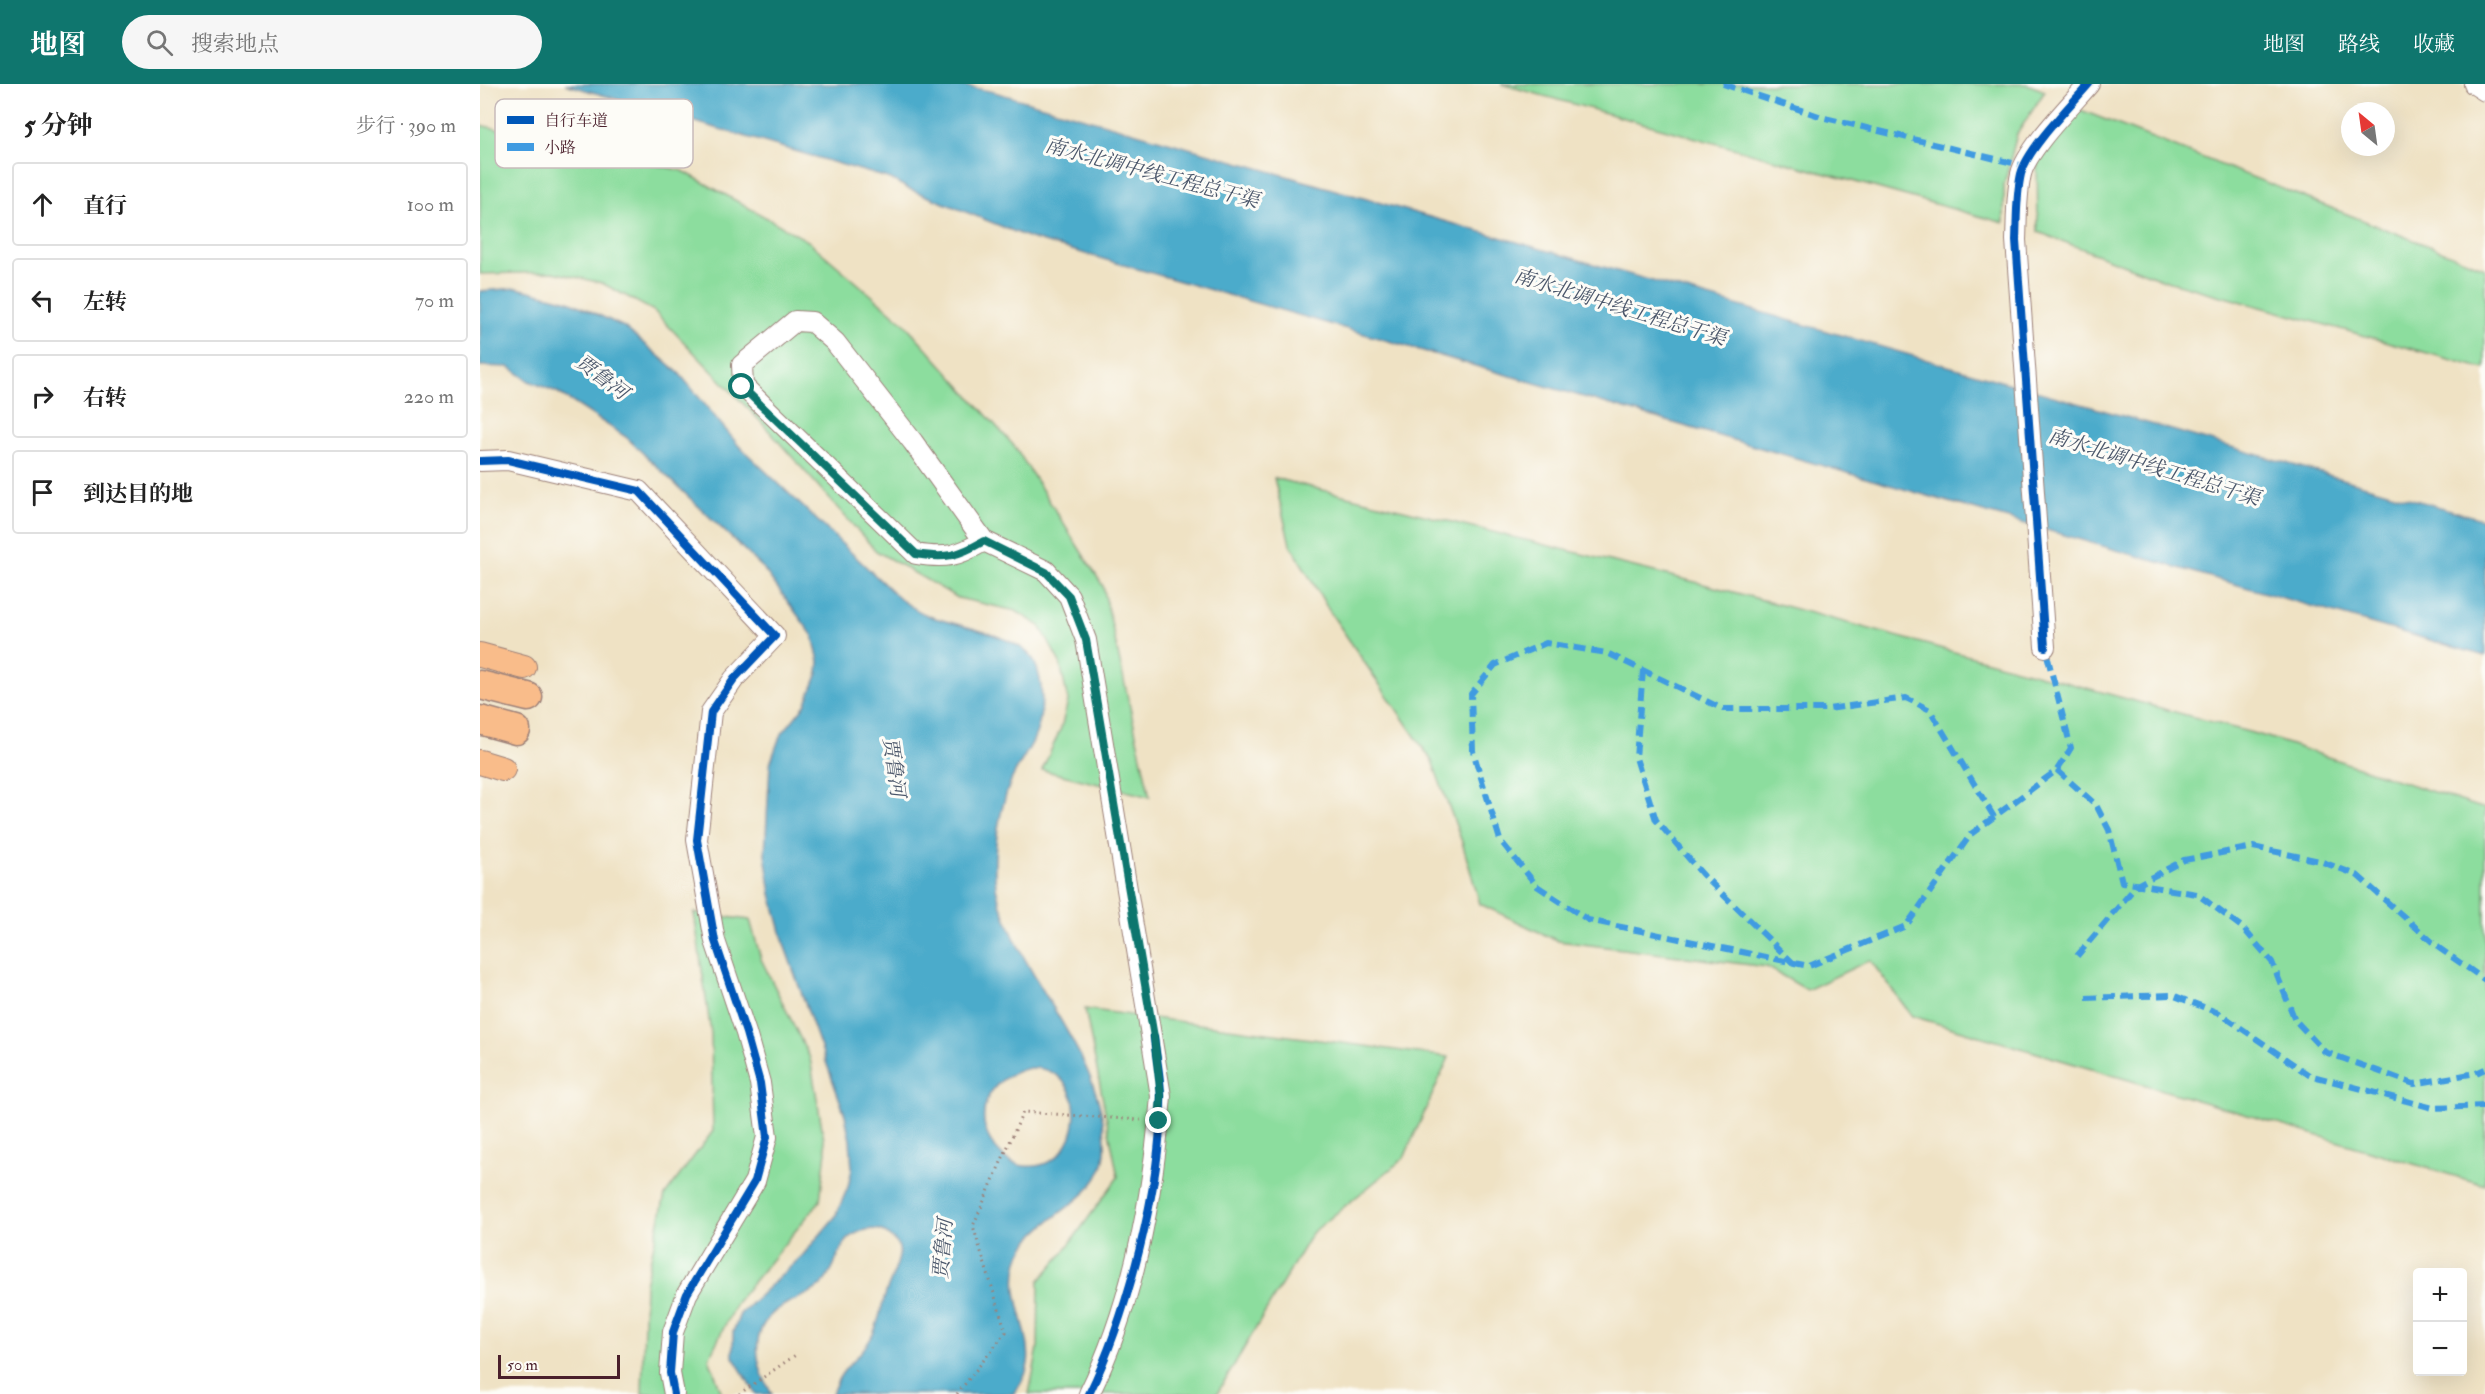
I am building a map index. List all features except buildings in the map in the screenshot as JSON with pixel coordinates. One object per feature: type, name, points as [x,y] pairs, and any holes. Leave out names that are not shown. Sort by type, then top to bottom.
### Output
[{"type":"highway","points":[[480,685],[528,697]]},
{"type":"highway","points":[[480,720],[516,730]]},
{"type":"main road","points":[[480,655],[524,667]]},
{"type":"main road","points":[[480,762],[503,769]]},
{"type":"street","points":[[2045,646],[2016,240],[2017,200],[2021,172],[2035,149],[2089,84]]},
{"type":"street","points":[[2474,84],[2485,91]]},
{"type":"street","points":[[984,541],[963,553],[941,558],[916,554],[742,387],[742,365],[795,321],[812,322],[843,351],[913,442],[984,541],[1046,572],[1069,596],[1086,640],[1154,1037],[1161,1096],[1142,1239],[1104,1363],[1089,1394]]},
{"type":"street","points":[[480,461],[508,460],[639,491],[775,636],[734,680],[711,712],[697,840],[715,941],[760,1083],[767,1137],[754,1181],[687,1294],[673,1332],[670,1373],[674,1394]]},
{"type":"path","points":[[957,1394],[1006,1332],[973,1226],[1023,1112],[1159,1121]]},
{"type":"path","points":[[739,1394],[797,1354]]},
{"type":"green space","points":[[1501,84],[2027,84],[2045,91],[2017,134],[2004,185],[2004,223]]},
{"type":"green space","points":[[2078,109],[2485,268],[2485,369],[2167,281],[2038,232],[2037,156]]},
{"type":"green space","points":[[480,125],[495,128],[495,168],[670,168],[683,171],[808,241],[904,323],[1015,447],[1103,586],[1150,797],[1042,770],[1061,728],[1068,701],[1060,663],[1040,626],[1016,611],[958,598],[876,551],[762,423],[654,311],[602,283],[553,272],[480,274]]},
{"type":"green space","points":[[1274,478],[1711,586],[2267,737],[2485,809],[2485,1185],[1912,1016],[1870,960],[1807,990],[1767,967],[1558,941],[1480,904],[1462,842],[1432,761],[1330,612],[1290,544]]},
{"type":"green space","points":[[694,913],[750,920],[761,959],[810,1058],[826,1151],[820,1201],[736,1303],[709,1358],[722,1394],[642,1394],[645,1284],[665,1195],[713,1131],[711,1034]]},
{"type":"green space","points":[[1085,1009],[1449,1057],[1404,1158],[1312,1233],[1217,1394],[1029,1394],[1038,1348],[1039,1281],[1063,1253],[1118,1177]]},
{"type":"water","name":"南水北调中线工程总干渠","points":[[565,84],[955,84],[994,92],[2485,520],[2485,656],[1030,238],[907,188],[891,179],[693,121],[693,99],[616,99]]},
{"type":"water","name":"贾鲁河","points":[[517,288],[569,301],[624,327],[679,373],[739,446],[900,599],[929,616],[986,632],[1015,644],[1027,652],[1034,661],[1040,680],[1041,712],[1037,732],[1015,772],[1003,805],[996,851],[996,888],[1004,915],[1023,955],[1070,1036],[1096,1092],[1103,1121],[1105,1152],[1101,1170],[1092,1185],[1038,1231],[1026,1245],[1018,1261],[1015,1279],[1028,1346],[1028,1362],[1024,1378],[1013,1394],[832,1394],[840,1376],[874,1333],[898,1261],[899,1247],[884,1232],[876,1229],[856,1233],[849,1238],[822,1284],[774,1312],[765,1322],[760,1333],[758,1357],[772,1394],[756,1394],[733,1357],[733,1332],[740,1314],[802,1256],[835,1217],[848,1187],[852,1169],[845,1115],[785,947],[771,894],[765,854],[770,764],[780,736],[805,705],[818,673],[819,661],[813,636],[763,568],[626,437],[557,392],[529,381],[509,367],[480,366],[480,291]],"holes":[[[1030,1068],[1051,1072],[1065,1083],[1073,1100],[1075,1118],[1070,1137],[1061,1153],[1045,1163],[1024,1166],[1014,1163],[1002,1156],[990,1140],[985,1127],[986,1101],[1002,1080],[1015,1073]]]},
{"type":"marked path","points":[[1723,84],[1825,118],[2025,166]]},
{"type":"marked path","points":[[1994,817],[1930,710],[1906,698],[1828,709],[1723,709],[1607,653],[1546,643],[1495,665],[1471,694],[1473,751],[1500,840],[1537,886],[1588,920],[1809,966],[1906,926],[1971,834],[2057,770],[2071,748],[2045,647]]},
{"type":"marked path","points":[[1643,670],[1636,758],[1656,820],[1702,874],[1793,963]]},
{"type":"marked path","points":[[2057,770],[2096,805],[2109,830],[2122,882],[2197,894],[2243,928],[2272,962],[2295,1020],[2325,1052],[2414,1084],[2476,1073],[2485,1069]]},
{"type":"marked path","points":[[2077,956],[2137,885],[2184,860],[2253,847],[2320,861],[2357,875],[2439,948],[2485,980]]},
{"type":"marked path","points":[[2086,998],[2172,995],[2219,1013],[2309,1075],[2433,1108],[2485,1106]]},
{"type":"cycle path","points":[[2045,647],[2016,240],[2017,199],[2021,174],[2032,152],[2089,84]]},
{"type":"cycle path","points":[[480,461],[508,460],[639,491],[775,636],[734,679],[711,712],[697,840],[715,941],[760,1083],[767,1137],[755,1181],[687,1294],[673,1332],[670,1373],[674,1394]]},
{"type":"cycle path","points":[[1089,1394],[1129,1289],[1149,1209],[1160,1132],[1161,1097],[1154,1037]]},
{"type":"route","points":[[742,387],[916,554],[941,558],[963,553],[984,541],[1046,572],[1069,596],[1086,640],[1154,1037],[1161,1096],[1159,1121]]}]
